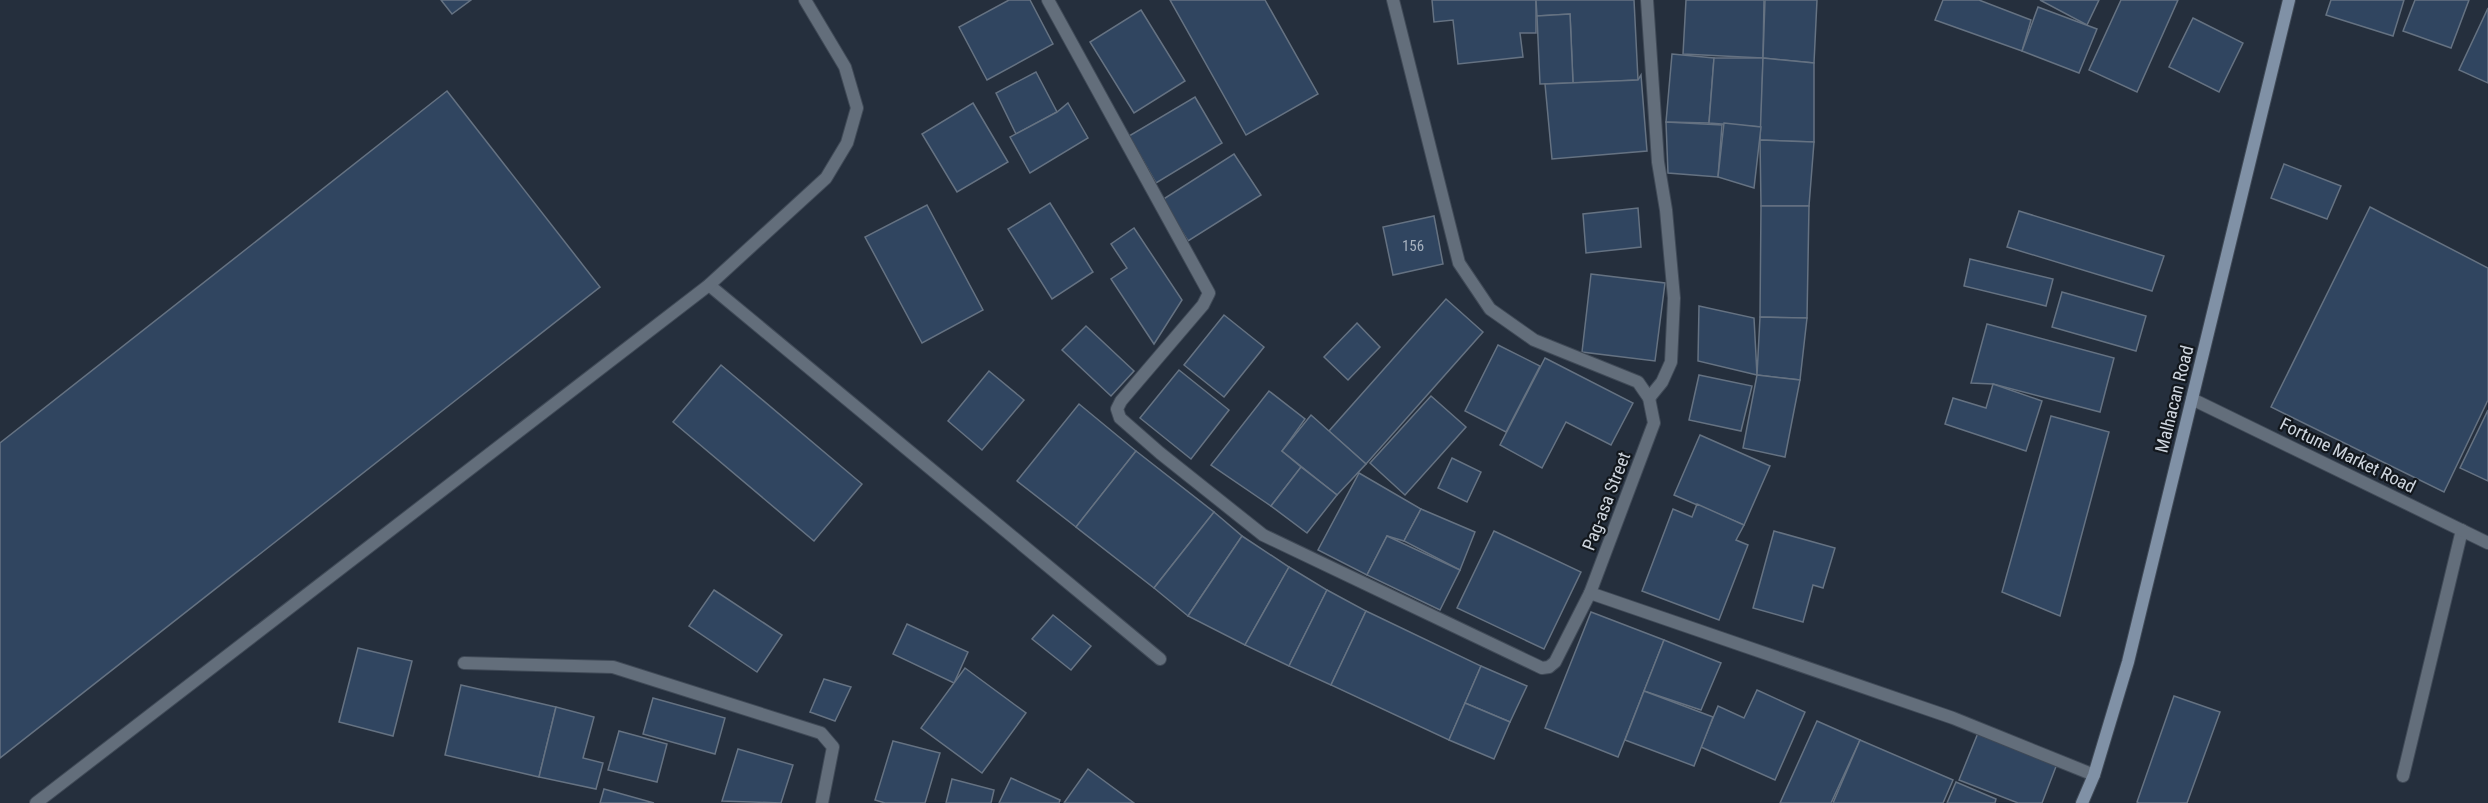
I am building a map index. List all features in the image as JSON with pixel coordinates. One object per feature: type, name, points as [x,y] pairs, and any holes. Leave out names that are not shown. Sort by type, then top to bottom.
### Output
[{"type":"main road","name":"Malhacan Road","points":[[2082,803],[2094,775],[2128,662],[2289,0]]},
{"type":"street","points":[[36,803],[709,285],[826,178],[847,143],[857,108],[845,67],[805,0]]},
{"type":"street","name":"Pag-asa Street","points":[[1048,0],[1209,293],[1203,305],[1121,401],[1117,410],[1120,418],[1263,535],[1542,668],[1556,662],[1590,593],[1654,423],[1649,399]]},
{"type":"street","points":[[1394,0],[1459,263],[1490,309],[1534,340],[1638,382],[1649,399],[1662,382],[1671,362],[1674,298],[1659,162],[1647,0]]},
{"type":"street","points":[[709,285],[1160,659]]},
{"type":"street","name":"Fortune Market Road","points":[[2192,399],[2488,543]]},
{"type":"street","points":[[2403,776],[2462,530]]},
{"type":"street","points":[[1590,593],[1953,718],[2094,775]]},
{"type":"street","points":[[464,663],[613,668],[821,733],[833,747],[822,803]]},
{"type":"building","points":[[441,0],[471,0],[452,14]]},
{"type":"building","points":[[1009,0],[1030,0],[1053,44],[987,80],[959,27]]},
{"type":"building","points":[[1170,0],[1265,0],[1318,94],[1246,135]]},
{"type":"building","points":[[1432,0],[1536,0],[1536,33],[1520,33],[1523,57],[1458,64],[1453,20],[1434,22]]},
{"type":"building","points":[[1536,0],[1634,0],[1638,80],[1573,83],[1570,14],[1537,16]]},
{"type":"building","points":[[1686,0],[1764,0],[1763,58],[1683,54]]},
{"type":"building","points":[[1765,0],[1817,0],[1814,63],[1763,58]]},
{"type":"building","points":[[1943,0],[1979,0],[2031,20],[2022,51],[1935,20]]},
{"type":"building","points":[[2040,0],[2099,0],[2087,25]]},
{"type":"building","points":[[2121,0],[2178,0],[2137,92],[2089,70]]},
{"type":"building","points":[[2331,0],[2404,0],[2393,36],[2326,15]]},
{"type":"building","points":[[2415,0],[2469,0],[2451,48],[2403,31]]},
{"type":"building","points":[[2038,7],[2097,29],[2079,73],[2022,51]]},
{"type":"building","points":[[2488,8],[2488,83],[2459,70]]},
{"type":"building","points":[[1141,10],[1185,81],[1134,113],[1090,42]]},
{"type":"building","points":[[1570,14],[1573,83],[1540,84],[1537,16]]},
{"type":"building","points":[[2193,18],[2243,43],[2219,92],[2169,67]]},
{"type":"building","points":[[1672,54],[1714,58],[1709,123],[1666,122]]},
{"type":"building","points":[[1714,58],[1763,58],[1761,127],[1709,123]]},
{"type":"building","points":[[1763,58],[1814,63],[1814,142],[1760,140]]},
{"type":"building","points":[[1036,72],[1057,112],[1016,134],[996,93]]},
{"type":"building","points":[[1641,75],[1647,151],[1552,159],[1545,84],[1638,80]]},
{"type":"building","points":[[447,91],[600,287],[0,758],[0,443]]},
{"type":"building","points":[[1195,97],[1222,143],[1156,183],[1129,136]]},
{"type":"building","points":[[973,103],[1008,162],[957,192],[922,134]]},
{"type":"building","points":[[1068,103],[1088,138],[1030,173],[1010,137],[1057,112]]},
{"type":"building","points":[[1666,122],[1722,125],[1718,177],[1668,173]]},
{"type":"building","points":[[1724,123],[1761,127],[1754,188],[1718,177]]},
{"type":"building","points":[[1760,140],[1814,142],[1809,206],[1761,206]]},
{"type":"building","points":[[1234,154],[1261,195],[1188,241],[1162,200]]},
{"type":"building","points":[[2284,164],[2341,186],[2327,219],[2271,198]]},
{"type":"building","points":[[1050,203],[1093,272],[1052,299],[1008,229]]},
{"type":"building","points":[[927,205],[983,310],[922,343],[865,237]]},
{"type":"building","points":[[1761,206],[1809,206],[1807,318],[1760,317]]},
{"type":"building","points":[[2370,207],[2488,268],[2488,400],[2444,492],[2271,407]]},
{"type":"building","points":[[1638,208],[1641,247],[1586,253],[1583,214]]},
{"type":"building","points":[[2019,211],[2164,256],[2152,291],[2007,247]]},
{"type":"building","points":[[1434,216],[1443,264],[1393,275],[1383,227]]},
{"type":"building","points":[[1134,228],[1182,300],[1154,344],[1111,279],[1127,268],[1111,244]]},
{"type":"building","points":[[1970,259],[2053,279],[2046,306],[1964,286]]},
{"type":"building","points":[[1591,274],[1665,283],[1655,361],[1582,352]]},
{"type":"building","points":[[2062,292],[2146,316],[2136,351],[2052,327]]},
{"type":"building","points":[[1446,299],[1483,332],[1366,464],[1329,431]]},
{"type":"building","points":[[1699,306],[1754,318],[1757,375],[1698,361]]},
{"type":"building","points":[[1224,315],[1264,347],[1224,397],[1184,365]]},
{"type":"building","points":[[1760,317],[1807,318],[1800,380],[1757,375]]},
{"type":"building","points":[[1357,323],[1380,347],[1348,380],[1324,357]]},
{"type":"building","points":[[1987,324],[2114,358],[2100,412],[1993,384],[1971,383]]},
{"type":"building","points":[[1086,326],[1134,371],[1111,396],[1062,350]]},
{"type":"building","points":[[1498,345],[1540,366],[1506,432],[1465,411]]},
{"type":"building","points":[[1545,358],[1633,403],[1611,445],[1566,422],[1542,468],[1500,445]]},
{"type":"building","points":[[721,365],[862,484],[814,541],[673,422]]},
{"type":"building","points":[[1179,370],[1229,410],[1191,459],[1140,418]]},
{"type":"building","points":[[989,371],[1024,400],[982,450],[948,421]]},
{"type":"building","points":[[1699,375],[1752,386],[1741,431],[1689,420]]},
{"type":"building","points":[[1757,375],[1800,380],[1785,457],[1743,448]]},
{"type":"building","points":[[1993,384],[2042,401],[2026,451],[1945,424],[1953,398],[1986,408]]},
{"type":"building","points":[[1269,391],[1305,419],[1282,451],[1301,467],[1271,506],[1211,465]]},
{"type":"building","points":[[1431,396],[1466,427],[1405,495],[1370,463]]},
{"type":"building","points":[[1079,404],[1136,451],[1076,527],[1017,481]]},
{"type":"building","points":[[2488,410],[2488,481],[2460,468]]},
{"type":"building","points":[[1311,415],[1366,464],[1337,495],[1282,451]]},
{"type":"building","points":[[2051,416],[2109,432],[2060,616],[2002,592]]},
{"type":"building","points":[[1700,435],[1770,466],[1744,525],[1674,495]]},
{"type":"building","points":[[1136,451],[1214,512],[1154,588],[1076,527]]},
{"type":"building","points":[[1452,458],[1481,472],[1467,502],[1438,488]]},
{"type":"building","points":[[1301,467],[1337,495],[1307,533],[1271,506]]},
{"type":"building","points":[[1359,473],[1421,509],[1404,541],[1387,536],[1367,575],[1318,550]]},
{"type":"building","points":[[1697,504],[1744,525],[1736,540],[1748,545],[1719,620],[1642,591],[1673,509],[1692,517]]},
{"type":"building","points":[[1421,509],[1475,532],[1460,570],[1404,541]]},
{"type":"building","points":[[1214,512],[1242,536],[1188,616],[1154,588]]},
{"type":"building","points":[[1494,531],[1581,572],[1544,649],[1457,608]]},
{"type":"building","points":[[1774,531],[1835,548],[1823,588],[1813,585],[1803,622],[1753,608]]},
{"type":"building","points":[[1242,536],[1289,567],[1245,645],[1188,616]]},
{"type":"building","points":[[1387,536],[1460,570],[1440,610],[1367,575]]},
{"type":"building","points":[[1289,567],[1327,590],[1289,666],[1245,645]]},
{"type":"building","points":[[714,590],[782,635],[757,672],[689,626]]},
{"type":"building","points":[[1327,590],[1366,611],[1331,685],[1289,666]]},
{"type":"building","points":[[1366,611],[1481,666],[1449,740],[1331,685]]},
{"type":"building","points":[[1591,612],[1664,640],[1618,757],[1545,728]]},
{"type":"building","points":[[1053,615],[1091,646],[1071,670],[1032,639]]},
{"type":"building","points":[[907,624],[968,652],[954,683],[893,654]]},
{"type":"building","points":[[1664,640],[1721,663],[1701,710],[1644,691]]},
{"type":"building","points":[[358,648],[412,661],[393,736],[339,722]]},
{"type":"building","points":[[1481,666],[1527,686],[1510,722],[1465,703]]},
{"type":"building","points":[[965,668],[1026,713],[982,773],[921,728]]},
{"type":"building","points":[[824,679],[851,687],[835,721],[810,712]]},
{"type":"building","points":[[461,685],[556,707],[539,777],[445,755]]},
{"type":"building","points":[[1757,690],[1805,712],[1775,780],[1701,747],[1718,706],[1744,718]]},
{"type":"building","points":[[1644,691],[1713,717],[1694,766],[1625,740]]},
{"type":"building","points":[[2174,696],[2220,712],[2187,803],[2139,803],[2137,802]]},
{"type":"building","points":[[653,698],[725,718],[715,754],[643,734]]},
{"type":"building","points":[[1465,703],[1510,722],[1494,759],[1449,740]]},
{"type":"building","points":[[556,707],[594,717],[583,758],[603,763],[596,789],[539,777]]},
{"type":"building","points":[[1817,721],[1860,740],[1831,803],[1780,803]]},
{"type":"building","points":[[619,731],[667,744],[657,782],[608,770]]},
{"type":"building","points":[[1978,733],[2057,764],[2042,803],[2018,803],[1959,780]]},
{"type":"building","points":[[1860,740],[1953,780],[1943,803],[1833,803]]},
{"type":"building","points":[[893,741],[940,753],[925,803],[885,803],[875,800]]},
{"type":"building","points":[[738,749],[793,765],[781,803],[722,801]]},
{"type":"building","points":[[1088,769],[1134,803],[1064,803]]},
{"type":"building","points":[[1011,778],[1060,800],[1059,803],[999,803]]},
{"type":"building","points":[[952,779],[994,790],[991,803],[946,803]]},
{"type":"building","points":[[1956,782],[1996,799],[1995,803],[1947,803]]},
{"type":"building","points":[[604,789],[654,803],[600,803]]}]
